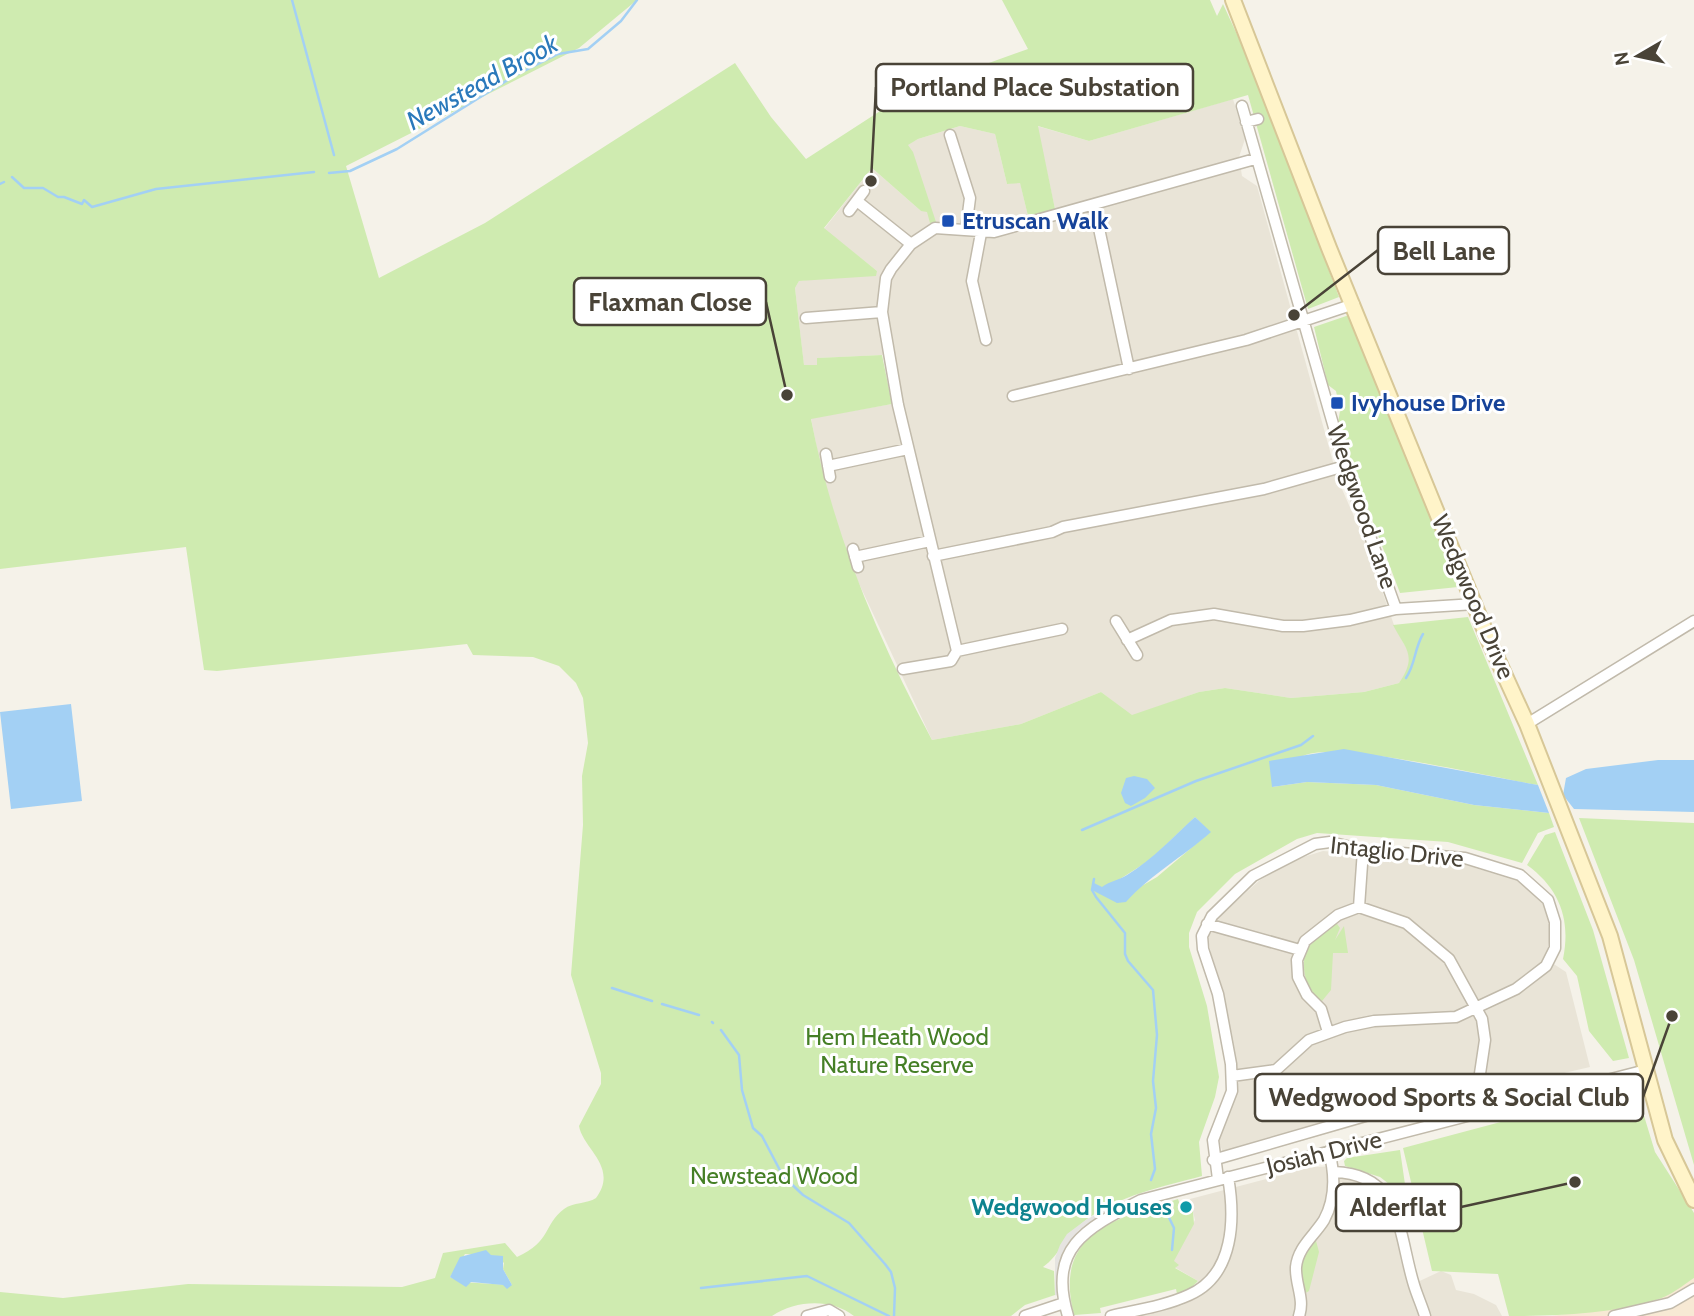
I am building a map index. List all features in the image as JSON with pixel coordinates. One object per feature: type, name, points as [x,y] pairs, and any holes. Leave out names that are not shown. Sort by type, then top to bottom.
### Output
[{"type":"street","name":"Wedgwood Drive","points":[[1233,0],[1475,604],[1527,724],[1610,936],[1665,1140],[1694,1200]]},
{"type":"street","name":"Wedgwood Lane","points":[[1242,106],[1345,466],[1396,609]]},
{"type":"street","points":[[1246,122],[1258,119]]},
{"type":"street","points":[[954,137],[970,198],[966,229]]},
{"type":"street","points":[[957,652],[908,449],[882,312],[886,278],[911,244],[935,228],[966,229],[981,233],[1094,205],[1255,159]]},
{"type":"street","points":[[849,211],[864,191]]},
{"type":"street","points":[[857,201],[911,244]]},
{"type":"street","points":[[1094,205],[1129,369]]},
{"type":"street","points":[[981,233],[972,281],[986,340]]},
{"type":"street","points":[[1013,396],[1246,340],[1354,304]]},
{"type":"street","points":[[806,318],[882,312]]},
{"type":"street","points":[[828,466],[908,449]]},
{"type":"street","points":[[825,454],[830,477]]},
{"type":"street","points":[[933,556],[1052,532],[1063,527],[1264,489],[1345,466]]},
{"type":"street","points":[[856,558],[930,541]]},
{"type":"street","points":[[1127,640],[1163,622],[1192,616],[1225,615],[1283,626],[1303,626],[1350,620],[1396,609],[1475,604]]},
{"type":"street","points":[[1116,621],[1137,655]]},
{"type":"street","points":[[1527,724],[1694,621]]},
{"type":"street","points":[[904,669],[951,661],[957,652],[1062,629]]},
{"type":"street","name":"Intaglio Drive","points":[[1207,924],[1253,876],[1315,844],[1330,842],[1363,850],[1465,858],[1520,874],[1548,900],[1556,937],[1546,966],[1516,989],[1477,1009],[1456,1017],[1374,1021],[1328,1032],[1309,1040],[1276,1070],[1232,1076]]},
{"type":"street","points":[[1359,907],[1363,850]]},
{"type":"street","points":[[1328,1032],[1321,1009],[1307,995],[1297,966],[1300,950],[1312,933],[1335,916],[1359,907],[1406,923],[1449,959],[1482,1019],[1485,1040],[1478,1087],[1479,1115]]},
{"type":"street","points":[[1111,1316],[1189,1295],[1212,1277],[1225,1255],[1233,1226],[1233,1206],[1213,1160],[1213,1140],[1232,1091],[1232,1076],[1218,994],[1203,949],[1202,936],[1207,924],[1300,950]]},
{"type":"street","name":"Josiah Drive","points":[[1068,1316],[1064,1303],[1062,1266],[1067,1252],[1097,1223],[1140,1200],[1646,1070]]},
{"type":"street","points":[[1213,1160],[1478,1087]]},
{"type":"street","points":[[1299,1316],[1301,1300],[1296,1266],[1300,1254],[1324,1221],[1330,1205],[1334,1171],[1329,1151]]},
{"type":"street","points":[[1334,1171],[1350,1172],[1374,1182],[1389,1198],[1425,1316]]},
{"type":"street","points":[[1614,1316],[1670,1303],[1694,1289]]},
{"type":"street","points":[[1025,1316],[1064,1303]]},
{"type":"street","points":[[807,1316],[829,1310],[839,1316]]},
{"type":"shaded area","points":[[1233,99],[1245,139],[1239,157],[1242,176],[1257,186],[1338,480],[1363,537],[1394,625],[1411,657],[1409,668],[1399,683],[1364,692],[1291,698],[1225,688],[1199,692],[1132,716],[1101,692],[1021,724],[932,740],[848,560],[821,470],[811,418],[892,404],[883,355],[818,358],[818,365],[804,366],[795,288],[799,281],[877,271],[824,229],[872,168],[921,211],[907,145],[918,139],[960,126],[995,134],[1007,184],[1020,182],[1028,216],[1055,209],[1037,126],[1089,141]]},
{"type":"shaded area","points":[[1323,851],[1456,862],[1527,884],[1546,905],[1552,925],[1546,959],[1566,972],[1590,1067],[1455,1098],[1226,1162],[1219,1141],[1239,1081],[1207,935],[1224,912],[1260,880],[1297,859]]},
{"type":"shaded area","points":[[1345,1166],[1343,1176],[1359,1179],[1382,1194],[1390,1210],[1409,1286],[1441,1271],[1451,1275],[1456,1290],[1474,1294],[1496,1305],[1502,1316],[1136,1316],[1183,1305],[1202,1294],[1198,1281],[1171,1265],[1195,1220],[1190,1199],[1312,1167]]},
{"type":"shaded area","points":[[1120,1203],[1122,1206],[1079,1230],[1068,1243],[1059,1267],[1059,1296],[1055,1295],[1055,1258],[1067,1234],[1087,1219]]},
{"type":"shaded area","points":[[1694,1278],[1694,1316],[1552,1316],[1657,1300]]},
{"type":"green space","points":[[0,0],[637,0],[579,48],[346,166],[379,278],[485,223],[735,63],[771,117],[806,159],[911,91],[1028,49],[1002,0],[1210,0],[1217,16],[1223,4],[1251,65],[1339,297],[1308,309],[1248,95],[1089,141],[1038,126],[1055,209],[1028,216],[1020,183],[1007,184],[995,134],[960,126],[918,139],[908,145],[913,152],[936,222],[930,223],[927,212],[921,211],[872,168],[824,228],[877,271],[876,276],[799,281],[795,288],[804,365],[817,365],[817,358],[882,355],[892,404],[811,419],[831,503],[875,623],[932,740],[1021,724],[1101,692],[1132,715],[1199,692],[1225,688],[1291,698],[1364,692],[1399,683],[1408,666],[1406,648],[1393,625],[1468,617],[1538,785],[1380,756],[1321,752],[1299,758],[1272,787],[1307,782],[1376,785],[1474,805],[1549,813],[1554,827],[1538,833],[1522,863],[1448,842],[1317,833],[1297,839],[1235,874],[1197,912],[1189,933],[1189,947],[1207,1006],[1219,1077],[1199,1142],[1202,1176],[1127,1198],[1086,1220],[1043,1267],[1054,1271],[1055,1295],[1025,1305],[1011,1316],[854,1316],[835,1306],[813,1303],[792,1307],[772,1316],[0,1316],[0,1292],[63,1298],[188,1284],[402,1287],[435,1278],[443,1253],[505,1243],[517,1257],[542,1239],[564,1209],[596,1198],[604,1177],[598,1159],[579,1126],[601,1084],[601,1073],[571,975],[583,825],[582,776],[588,743],[583,698],[576,683],[559,666],[533,657],[473,655],[467,644],[217,671],[204,670],[186,547],[0,569]],"holes":[[[1195,817],[1210,832],[1157,877],[1133,891],[1131,896],[1120,879],[1150,860]],[[465,1254],[497,1256],[504,1263],[503,1269],[512,1285],[461,1282],[450,1277]]]},
{"type":"green space","points":[[1352,314],[1458,587],[1400,593],[1349,459],[1338,423],[1340,411],[1336,391],[1328,385],[1314,327]]},
{"type":"green space","points":[[1579,818],[1694,823],[1694,1165],[1634,960]]},
{"type":"green space","points":[[1555,832],[1593,930],[1629,1058],[1613,1061],[1589,1031],[1577,976],[1563,959],[1565,931],[1560,906],[1548,884],[1527,865],[1545,835]]},
{"type":"green space","points":[[1335,921],[1340,928],[1335,940],[1344,926],[1348,953],[1333,953],[1331,990],[1322,1001],[1311,990],[1306,978],[1305,950]]},
{"type":"green space","points":[[1635,1086],[1655,1152],[1694,1213],[1694,1278],[1666,1296],[1638,1305],[1583,1313],[1509,1316],[1498,1274],[1432,1271],[1403,1148]]},
{"type":"green space","points":[[1400,1150],[1407,1198],[1380,1177],[1345,1166],[1344,1161],[1347,1158]]},
{"type":"green space","points":[[1178,1199],[1183,1213],[1193,1211],[1194,1224],[1174,1261],[1179,1265],[1175,1268],[1198,1281],[1177,1294],[1176,1289],[1100,1308],[1101,1313],[1074,1315],[1070,1287],[1072,1265],[1081,1248],[1094,1234],[1111,1223]]},
{"type":"green space","points":[[1315,1237],[1319,1252],[1309,1291],[1304,1294],[1300,1265]]},
{"type":"water","points":[[71,704],[82,801],[11,809],[0,712]]},
{"type":"water","points":[[1344,749],[1538,785],[1549,813],[1474,805],[1376,785],[1307,782],[1272,787],[1269,761]]},
{"type":"water","points":[[1658,760],[1694,760],[1694,812],[1574,809],[1563,795],[1566,778],[1586,769]]},
{"type":"water","points":[[1134,776],[1147,779],[1155,788],[1131,806],[1125,803],[1121,793],[1126,778]]},
{"type":"water","points":[[1195,817],[1211,832],[1145,883],[1126,902],[1117,903],[1092,890],[1094,883],[1102,887],[1136,869]]},
{"type":"water","points":[[486,1250],[491,1255],[503,1256],[503,1269],[512,1285],[507,1289],[503,1285],[471,1282],[466,1287],[450,1277],[460,1257]]},
{"type":"waterway","points":[[292,0],[334,155]]},
{"type":"waterway","name":"Newstead Brook","points":[[329,173],[350,171],[397,149],[514,76],[558,54],[588,49],[621,21],[637,0]]},
{"type":"waterway","name":"Newstead Brook","points":[[12,177],[24,188],[43,188],[58,197],[82,204],[84,200],[92,207],[156,189],[314,172]]},
{"type":"waterway","name":"Newstead Brook","points":[[0,184],[4,182]]},
{"type":"waterway","points":[[1406,678],[1423,634]]},
{"type":"waterway","points":[[1082,830],[1196,781],[1301,745],[1313,736]]},
{"type":"waterway","points":[[1094,879],[1092,890],[1096,897],[1125,933],[1125,954],[1128,961],[1153,990],[1157,1035],[1153,1081],[1156,1108],[1151,1134],[1155,1169],[1151,1180]]},
{"type":"waterway","points":[[612,988],[652,1001]]},
{"type":"waterway","points":[[662,1004],[699,1015]]},
{"type":"waterway","points":[[721,1030],[739,1055],[742,1090],[753,1128],[762,1136],[783,1176],[803,1195],[849,1223],[885,1264],[891,1272],[895,1288],[894,1316]]},
{"type":"waterway","points":[[1163,1205],[1174,1228],[1172,1250]]},
{"type":"waterway","points":[[701,1288],[807,1276],[889,1316]]},
{"type":"place","name":"Portland Place Substation","points":[[871,181]]},
{"type":"place","name":"Etruscan Walk","points":[[948,221]]},
{"type":"place","name":"Bell Lane","points":[[1294,315]]},
{"type":"place","name":"Flaxman Close","points":[[787,395]]},
{"type":"place","name":"Ivyhouse Drive","points":[[1337,403]]},
{"type":"place","name":"Wedgwood Sports & Social Club","points":[[1672,1016]]},
{"type":"place","name":"Alderflat","points":[[1575,1182]]},
{"type":"place","name":"Wedgwood Houses","points":[[1186,1207]]},
{"type":"park label","name":"Hem Heath Wood Nature Reserve","points":[[897,1051]]},
{"type":"park label","name":"Newstead Wood","points":[[774,1176]]}]
